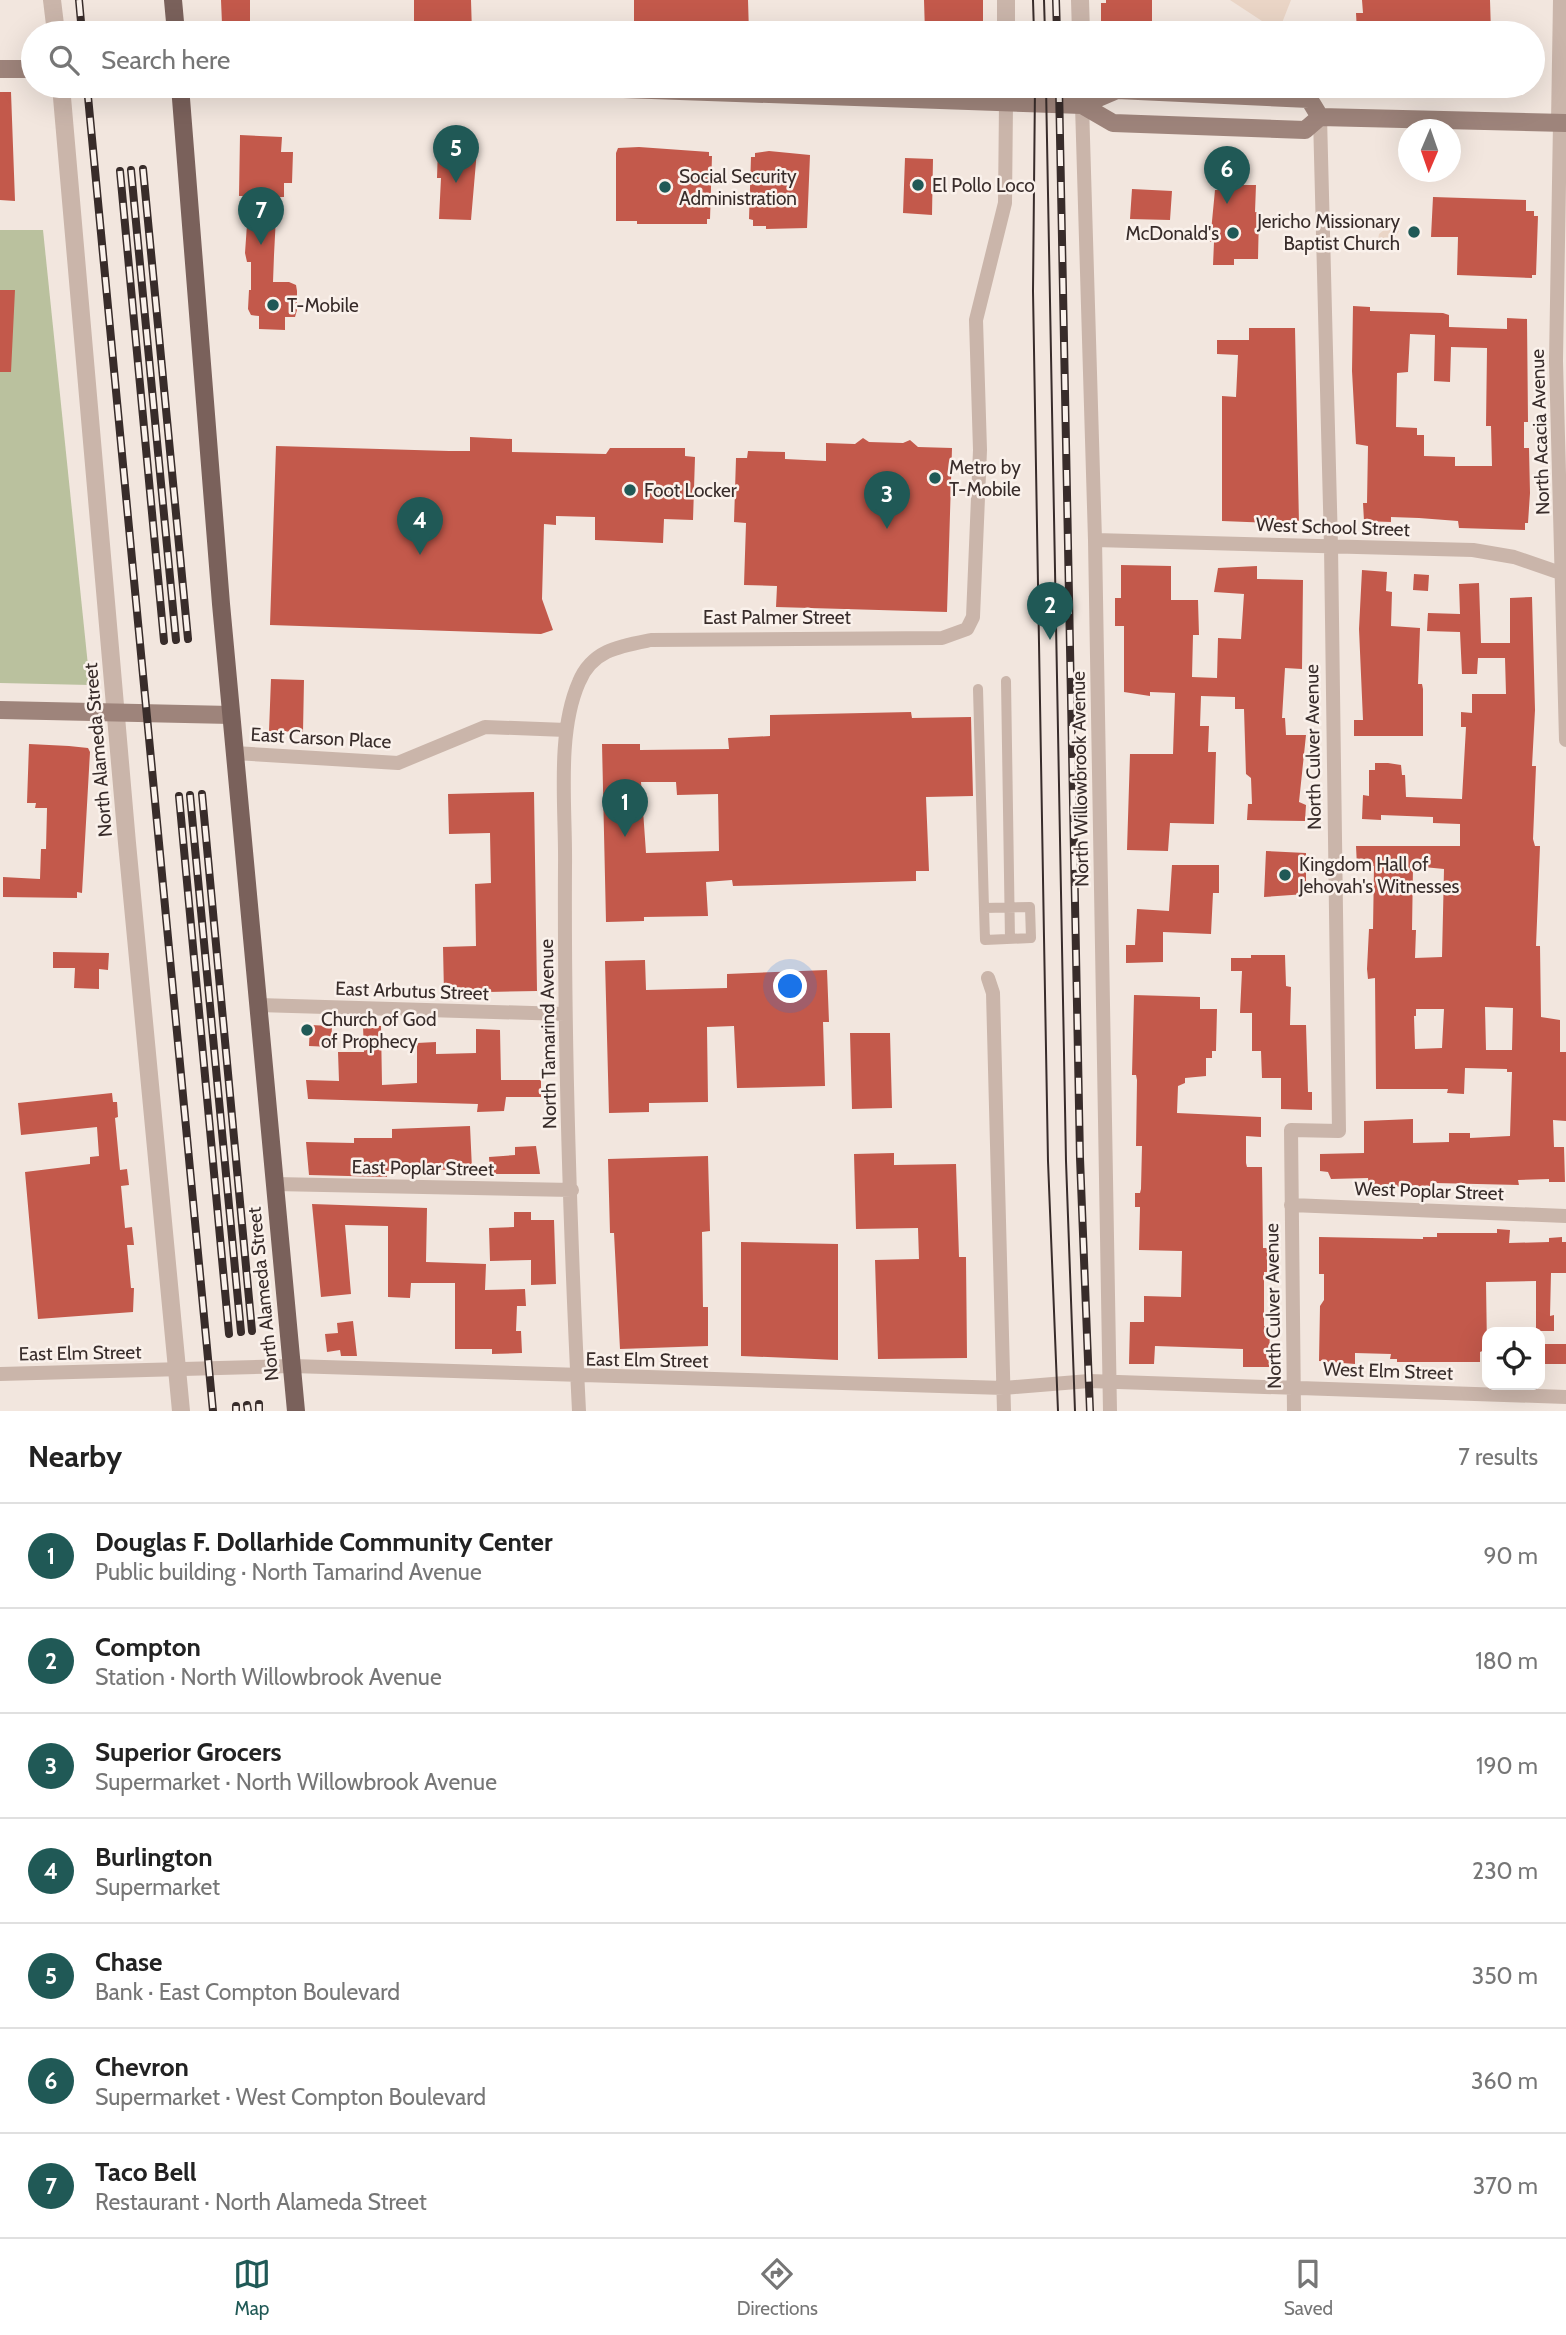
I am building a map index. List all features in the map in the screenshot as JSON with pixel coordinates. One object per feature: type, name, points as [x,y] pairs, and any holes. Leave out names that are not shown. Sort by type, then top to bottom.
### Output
[{"type":"main road","points":[[173,0],[175,21]]},
{"type":"main road","points":[[0,69],[21,69]]},
{"type":"main road","name":"North Alameda Street","points":[[181,98],[234,753],[296,1411]]},
{"type":"main road","points":[[1034,98],[1082,105],[1113,123],[1305,130],[1320,117],[1563,123]]},
{"type":"main road","points":[[1082,105],[1098,98]]},
{"type":"main road","points":[[1303,98],[1315,105],[1320,117]]},
{"type":"main road","points":[[0,710],[231,715]]},
{"type":"street","points":[[52,0],[55,21]]},
{"type":"street","points":[[1006,0],[1006,21]]},
{"type":"street","points":[[1080,0],[1081,21]]},
{"type":"street","points":[[1562,0],[1563,123]]},
{"type":"street","name":"North Alameda Street","points":[[62,98],[181,1411]]},
{"type":"street","name":"East Palmer Street","points":[[591,661],[614,647],[651,640],[942,638],[967,629],[973,617],[980,450],[976,320],[1005,203],[1006,98]]},
{"type":"street","points":[[1082,98],[1082,105]]},
{"type":"street","name":"North Willowbrook Avenue","points":[[1082,105],[1095,540],[1110,1411]]},
{"type":"street","name":"North Culver Avenue","points":[[1294,1411],[1291,1130],[1339,1131],[1331,546],[1320,117]]},
{"type":"street","name":"North Acacia Avenue","points":[[1563,123],[1561,361],[1566,740]]},
{"type":"street","name":"West School Street","points":[[1095,540],[1473,550],[1514,557],[1565,575]]},
{"type":"street","name":"North Tamarind Avenue","points":[[579,1411],[564,1014],[566,730],[579,682],[591,661]]},
{"type":"street","points":[[1006,681],[1010,939]]},
{"type":"street","points":[[978,689],[984,908],[985,940],[1031,938],[1030,907],[984,908]]},
{"type":"street","name":"East Carson Place","points":[[234,753],[398,762],[485,727],[566,730]]},
{"type":"street","points":[[988,978],[993,1006],[1004,1411]]},
{"type":"street","name":"East Arbutus Street","points":[[258,1005],[564,1014]]},
{"type":"street","name":"East Poplar Street","points":[[274,1184],[572,1190]]},
{"type":"street","name":"West Poplar Street","points":[[1290,1205],[1566,1216]]},
{"type":"street","name":"East Elm Street","points":[[0,1374],[292,1366],[578,1377],[1004,1388],[1057,1381],[1293,1386]]},
{"type":"street","name":"West Elm Street","points":[[1293,1386],[1566,1397]]},
{"type":"green space","points":[[0,230],[43,230],[90,685],[0,683]]},
{"type":"shaded area","points":[[1230,0],[1291,0],[1283,21],[1262,21]]},
{"type":"shaded area","points":[[1385,229],[1399,231],[1386,251],[1378,240],[1379,234]]},
{"type":"building","points":[[221,0],[250,0],[250,21],[222,21]]},
{"type":"building","points":[[414,0],[471,0],[472,21],[414,21]]},
{"type":"building","points":[[634,0],[748,0],[749,21],[634,21]]},
{"type":"building","points":[[924,0],[983,0],[983,21],[925,21]]},
{"type":"building","points":[[1106,0],[1152,0],[1152,21],[1101,21],[1101,3],[1106,3]]},
{"type":"building","points":[[1362,0],[1490,0],[1491,21],[1356,21],[1356,13],[1363,13]]},
{"type":"building","points":[[0,92],[11,92],[15,201],[0,200]]},
{"type":"building","points":[[240,135],[282,137],[281,152],[293,152],[292,183],[284,183],[284,197],[277,197],[274,255],[273,282],[289,282],[296,285],[297,291],[295,317],[285,317],[285,330],[259,329],[259,316],[251,315],[248,309],[251,262],[247,262],[245,253],[249,196],[239,196]]},
{"type":"building","points":[[468,145],[477,150],[471,220],[439,219],[441,178],[437,178],[438,146]]},
{"type":"building","points":[[618,148],[709,152],[709,156],[712,156],[710,219],[707,219],[707,224],[637,224],[637,221],[616,221],[616,153]]},
{"type":"building","points":[[769,151],[810,155],[807,228],[766,229],[766,226],[753,226],[753,220],[749,219],[751,157],[755,157],[755,153]]},
{"type":"building","name":"El Pollo Loco","points":[[905,158],[933,159],[932,215],[903,213]]},
{"type":"building","points":[[1232,185],[1256,185],[1255,212],[1259,213],[1258,259],[1234,259],[1234,265],[1213,265],[1214,242],[1210,242],[1215,190],[1226,190]]},
{"type":"building","points":[[1132,189],[1172,191],[1170,220],[1130,219]]},
{"type":"building","points":[[1433,197],[1526,200],[1526,211],[1534,211],[1534,216],[1538,216],[1536,275],[1532,275],[1532,278],[1457,275],[1458,237],[1431,237]]},
{"type":"building","points":[[0,290],[15,290],[11,372],[0,372]]},
{"type":"building","points":[[1353,306],[1370,307],[1370,311],[1443,313],[1449,315],[1449,327],[1507,329],[1507,318],[1527,319],[1528,422],[1524,422],[1524,448],[1529,448],[1530,493],[1525,530],[1459,528],[1458,521],[1419,518],[1391,517],[1391,522],[1364,521],[1368,446],[1356,444],[1352,371]],"holes":[[[1410,334],[1435,335],[1434,381],[1450,382],[1451,347],[1487,348],[1486,426],[1491,426],[1492,466],[1455,466],[1455,457],[1424,456],[1424,435],[1417,435],[1417,428],[1396,427],[1397,373],[1408,372]]]},
{"type":"building","points":[[1249,328],[1295,328],[1299,524],[1222,521],[1222,396],[1236,397],[1238,355],[1217,354],[1217,340],[1249,340]]},
{"type":"building","points":[[470,437],[512,439],[512,452],[606,454],[610,448],[685,448],[685,456],[695,457],[693,520],[664,519],[663,543],[595,540],[595,517],[556,516],[556,525],[544,524],[542,599],[553,630],[541,634],[270,625],[276,446],[470,451]]},
{"type":"building","points":[[863,438],[869,442],[903,443],[910,440],[918,447],[952,448],[947,612],[776,607],[777,586],[744,585],[746,523],[734,522],[736,458],[747,458],[748,451],[785,452],[785,459],[826,461],[826,443],[855,444]]},
{"type":"building","points":[[1121,565],[1171,566],[1171,600],[1198,600],[1199,635],[1193,635],[1192,677],[1217,678],[1218,638],[1241,639],[1244,594],[1214,592],[1218,568],[1257,566],[1257,579],[1303,580],[1302,669],[1285,668],[1282,718],[1285,718],[1286,735],[1306,735],[1299,802],[1306,805],[1305,821],[1247,820],[1248,804],[1252,804],[1251,778],[1246,774],[1244,709],[1235,709],[1235,697],[1201,696],[1200,726],[1209,726],[1208,752],[1216,752],[1214,824],[1170,823],[1168,851],[1127,850],[1130,754],[1173,754],[1175,693],[1150,692],[1150,696],[1124,692],[1124,626],[1115,626],[1115,598],[1121,598]]},
{"type":"building","points":[[1362,570],[1387,572],[1386,591],[1392,592],[1391,626],[1420,628],[1418,684],[1422,684],[1423,689],[1423,736],[1354,736],[1354,720],[1363,720],[1359,629]]},
{"type":"building","points":[[1414,574],[1429,575],[1428,591],[1413,590]]},
{"type":"building","points":[[1479,583],[1481,643],[1510,643],[1510,598],[1532,597],[1535,710],[1532,766],[1536,766],[1533,839],[1535,846],[1540,846],[1536,946],[1540,946],[1541,1017],[1560,1020],[1560,1052],[1566,1052],[1566,1121],[1553,1120],[1554,1147],[1564,1147],[1565,1182],[1549,1182],[1549,1179],[1518,1180],[1519,1185],[1435,1183],[1435,1186],[1369,1186],[1368,1178],[1331,1179],[1328,1172],[1320,1171],[1320,1154],[1364,1153],[1364,1121],[1413,1119],[1413,1143],[1449,1142],[1449,1133],[1470,1133],[1470,1138],[1510,1136],[1512,1072],[1507,1072],[1507,1069],[1465,1068],[1464,1094],[1447,1093],[1448,1089],[1376,1089],[1375,978],[1368,979],[1367,969],[1369,929],[1373,929],[1374,866],[1357,866],[1356,846],[1460,846],[1460,824],[1433,823],[1433,817],[1381,815],[1381,820],[1362,819],[1363,795],[1369,796],[1369,770],[1375,770],[1375,763],[1401,765],[1402,775],[1405,775],[1406,797],[1462,799],[1466,727],[1461,727],[1461,712],[1472,713],[1472,694],[1506,694],[1505,658],[1478,658],[1477,674],[1462,674],[1460,632],[1427,631],[1428,613],[1460,614],[1459,584]],"holes":[[[1413,866],[1444,869],[1442,957],[1415,958],[1416,930],[1412,930]],[[1485,1007],[1513,1008],[1512,1050],[1486,1050]],[[1416,1009],[1444,1009],[1442,1048],[1415,1049]]]},
{"type":"building","points":[[271,679],[304,680],[303,732],[269,731]]},
{"type":"building","points":[[911,712],[912,718],[971,717],[973,796],[926,797],[929,871],[916,871],[916,881],[733,886],[732,880],[706,882],[708,916],[644,917],[644,921],[606,922],[602,744],[640,744],[640,750],[729,749],[728,738],[770,736],[770,715]],"holes":[[[641,782],[676,782],[677,795],[718,794],[719,851],[646,853]]]},
{"type":"building","points":[[29,744],[88,748],[90,752],[82,893],[77,892],[77,898],[3,897],[3,877],[40,879],[41,849],[46,849],[47,808],[35,808],[36,803],[27,803]]},
{"type":"building","points":[[534,792],[537,991],[444,993],[443,947],[476,946],[475,884],[491,883],[490,833],[449,834],[448,794]]},
{"type":"building","name":"Kingdom Hall of Jehovah's Witnesses","points":[[1266,851],[1306,853],[1306,894],[1264,897]]},
{"type":"building","points":[[1172,865],[1219,865],[1219,893],[1213,893],[1211,934],[1163,932],[1163,962],[1126,963],[1126,945],[1135,945],[1137,909],[1169,911]]},
{"type":"building","points":[[53,952],[109,953],[108,970],[99,969],[99,989],[74,988],[75,968],[53,968]]},
{"type":"building","points":[[1251,955],[1285,955],[1286,986],[1291,987],[1290,1025],[1306,1025],[1308,1092],[1312,1092],[1312,1110],[1281,1109],[1281,1078],[1262,1078],[1261,1051],[1252,1051],[1252,1013],[1240,1013],[1242,971],[1231,971],[1231,958],[1251,958]]},
{"type":"building","points":[[645,960],[646,990],[727,988],[727,974],[827,970],[829,1022],[823,1022],[825,1086],[737,1088],[734,1026],[707,1027],[708,1102],[649,1103],[649,1112],[609,1113],[605,961]]},
{"type":"building","points":[[1134,995],[1200,997],[1200,1009],[1217,1009],[1216,1051],[1212,1051],[1212,1058],[1206,1058],[1206,1076],[1185,1078],[1185,1083],[1178,1086],[1177,1113],[1261,1117],[1261,1137],[1246,1136],[1246,1163],[1247,1167],[1262,1167],[1263,1248],[1267,1248],[1264,1326],[1270,1326],[1269,1367],[1243,1367],[1243,1349],[1155,1346],[1154,1364],[1129,1364],[1130,1322],[1144,1322],[1144,1296],[1181,1297],[1182,1251],[1139,1250],[1140,1207],[1135,1207],[1135,1193],[1140,1193],[1141,1189],[1142,1146],[1136,1146],[1137,1080],[1136,1075],[1132,1075]]},
{"type":"building","points":[[310,1025],[332,1026],[331,1047],[309,1046]]},
{"type":"building","points":[[363,1026],[381,1026],[382,1085],[417,1083],[417,1043],[436,1042],[436,1054],[476,1053],[476,1029],[500,1030],[501,1080],[541,1080],[541,1097],[506,1097],[504,1111],[477,1112],[478,1104],[308,1099],[306,1080],[339,1081],[338,1052],[364,1052]]},
{"type":"building","points":[[850,1033],[890,1033],[892,1108],[852,1109]]},
{"type":"building","points":[[112,1093],[113,1102],[117,1102],[118,1117],[115,1118],[120,1170],[127,1169],[129,1185],[121,1186],[125,1228],[132,1227],[134,1245],[127,1245],[131,1288],[134,1288],[133,1312],[38,1319],[25,1172],[90,1164],[90,1157],[99,1156],[97,1127],[21,1135],[18,1103]]},
{"type":"building","points":[[470,1126],[472,1169],[387,1171],[387,1177],[309,1175],[306,1142],[354,1143],[354,1138],[392,1138],[392,1129]]},
{"type":"building","points":[[536,1146],[540,1174],[490,1174],[489,1157],[515,1155],[515,1147]]},
{"type":"building","points":[[894,1153],[894,1165],[956,1164],[959,1257],[966,1257],[967,1358],[878,1359],[875,1260],[919,1259],[918,1228],[856,1229],[854,1154]]},
{"type":"building","points":[[708,1156],[710,1231],[702,1232],[703,1307],[708,1307],[708,1346],[620,1349],[614,1233],[610,1233],[608,1159]]},
{"type":"building","points":[[312,1204],[427,1208],[426,1262],[486,1264],[485,1290],[525,1289],[526,1306],[517,1306],[516,1331],[521,1331],[522,1353],[492,1354],[492,1349],[455,1349],[455,1283],[411,1283],[410,1298],[388,1297],[388,1226],[345,1225],[351,1294],[321,1297]]},
{"type":"building","points":[[514,1212],[531,1212],[531,1220],[554,1220],[556,1284],[531,1285],[531,1260],[490,1261],[489,1228],[514,1227]]},
{"type":"building","points":[[1497,1229],[1510,1230],[1509,1243],[1549,1242],[1549,1238],[1562,1237],[1562,1242],[1566,1242],[1566,1273],[1551,1273],[1550,1316],[1554,1315],[1554,1331],[1536,1327],[1536,1281],[1486,1282],[1487,1327],[1482,1327],[1480,1362],[1397,1362],[1397,1359],[1390,1359],[1391,1354],[1355,1353],[1355,1364],[1319,1361],[1320,1306],[1324,1300],[1324,1274],[1319,1274],[1319,1237],[1423,1239],[1437,1237],[1437,1233],[1497,1233]]},
{"type":"building","points":[[741,1242],[838,1244],[838,1360],[741,1356]]},
{"type":"building","points":[[353,1321],[357,1356],[341,1356],[340,1350],[327,1352],[325,1334],[338,1333],[337,1323]]},
{"type":"building","points":[[1545,1344],[1566,1344],[1566,1364],[1545,1364]]},
{"type":"tram line","points":[[1033,0],[1034,21]]},
{"type":"tram line","points":[[1044,0],[1045,21]]},
{"type":"tram line","points":[[1035,98],[1033,291],[1044,937],[1048,1161],[1058,1411]]},
{"type":"tram line","points":[[1046,98],[1066,1161],[1075,1411]]},
{"type":"railway","points":[[79,0],[81,21]]},
{"type":"railway","points":[[1056,0],[1057,21]]},
{"type":"railway","points":[[88,98],[213,1411]]},
{"type":"railway","points":[[1059,98],[1080,1158],[1090,1411]]},
{"type":"railway","points":[[143,169],[188,639]]},
{"type":"railway","points":[[131,170],[176,640]]},
{"type":"railway","points":[[120,171],[164,641]]},
{"type":"railway","points":[[202,794],[252,1331]]},
{"type":"railway","points":[[190,795],[241,1332]]},
{"type":"railway","points":[[179,796],[229,1334]]},
{"type":"railway","points":[[259,1404],[259,1411]]},
{"type":"railway","points":[[247,1405],[248,1411]]},
{"type":"railway","points":[[236,1406],[236,1411]]},
{"type":"place","name":"Chase","points":[[456,183]]},
{"type":"place","name":"El Pollo Loco","points":[[918,185]]},
{"type":"place","name":"Social Security Administration","points":[[665,187]]},
{"type":"place","name":"Chevron","points":[[1227,204]]},
{"type":"place","name":"Jericho Missionary Baptist Church","points":[[1414,232]]},
{"type":"place","name":"McDonald's","points":[[1233,233]]},
{"type":"place","name":"Taco Bell","points":[[261,245]]},
{"type":"place","name":"T-Mobile","points":[[273,305]]},
{"type":"place","name":"Metro by T-Mobile","points":[[935,478]]},
{"type":"place","name":"Foot Locker","points":[[630,490]]},
{"type":"place","name":"Superior Grocers","points":[[887,529]]},
{"type":"place","name":"Burlington","points":[[420,555]]},
{"type":"place","name":"Compton","points":[[1050,640]]},
{"type":"place","name":"Douglas F. Dollarhide Community Center","points":[[625,837]]},
{"type":"place","name":"Kingdom Hall of Jehovah's Witnesses","points":[[1285,875]]},
{"type":"place","name":"Church of God of Prophecy","points":[[307,1030]]}]
